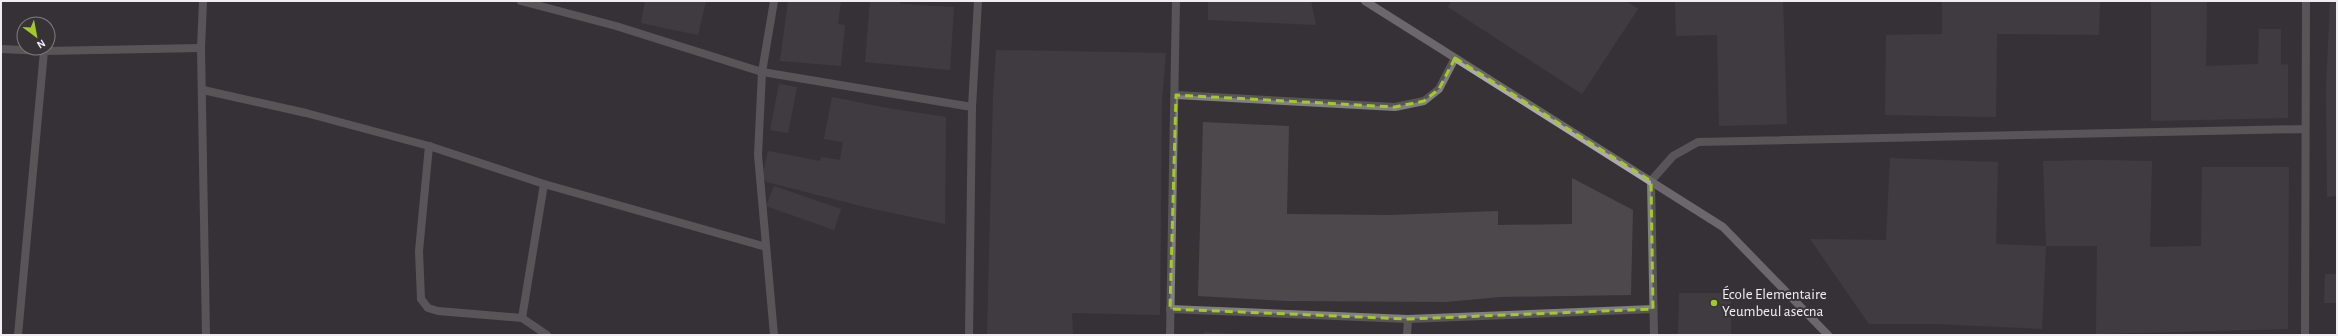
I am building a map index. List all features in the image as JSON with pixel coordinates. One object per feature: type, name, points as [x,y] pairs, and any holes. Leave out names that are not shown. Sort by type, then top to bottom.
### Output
[{"type":"main road","points":[[1365,1],[1723,227],[1828,335]]},
{"type":"street","points":[[203,1],[201,48],[203,90],[206,335]]},
{"type":"street","points":[[521,1],[616,26],[762,72],[972,107]]},
{"type":"street","points":[[774,1],[762,72],[758,155],[774,335]]},
{"type":"street","points":[[969,335],[972,107],[978,1]]},
{"type":"street","points":[[1170,335],[1176,95],[1176,1]]},
{"type":"street","points":[[2305,335],[2306,1]]},
{"type":"street","points":[[56,51],[201,48]]},
{"type":"street","points":[[1,49],[16,50]]},
{"type":"street","points":[[18,335],[44,56]]},
{"type":"street","points":[[1176,95],[1395,107],[1424,101],[1439,89],[1455,58]]},
{"type":"street","points":[[203,90],[306,113],[429,146],[544,184],[766,247]]},
{"type":"street","points":[[1654,335],[1652,181],[1673,156],[1698,142],[2305,129]]},
{"type":"street","points":[[429,146],[419,239],[421,299],[428,308],[438,311],[522,318],[547,335]]},
{"type":"street","points":[[522,318],[544,184]]},
{"type":"street","points":[[1170,309],[1408,319],[1653,309]]},
{"type":"street","points":[[1408,319],[1408,335]]},
{"type":"highlighted area","points":[[1455,58],[1651,181],[1653,309],[1408,319],[1170,309],[1176,95],[1395,107],[1424,101],[1439,89]]},
{"type":"building","points":[[645,1],[706,1],[698,35],[641,23]]},
{"type":"building","points":[[788,1],[841,1],[838,24],[845,25],[841,66],[780,61]]},
{"type":"building","points":[[870,1],[900,1],[900,4],[954,7],[950,70],[865,62]]},
{"type":"building","points":[[1208,1],[1311,1],[1316,25],[1208,20]]},
{"type":"building","points":[[1451,1],[1626,1],[1638,9],[1582,94],[1448,7]]},
{"type":"building","points":[[1675,1],[1783,1],[1787,124],[1719,126],[1717,35],[1676,36]]},
{"type":"building","points":[[1942,1],[2100,1],[2099,35],[1997,34],[1996,117],[1885,115],[1886,35],[1942,34]]},
{"type":"building","points":[[2151,1],[2207,1],[2206,66],[2258,64],[2259,29],[2281,29],[2281,65],[2288,64],[2288,118],[2151,121]]},
{"type":"building","points":[[2330,1],[2337,1],[2337,196],[2327,197],[2326,89]]},
{"type":"building","points":[[996,50],[1166,53],[1162,100],[1160,315],[1072,313],[1073,335],[987,335],[993,97]]},
{"type":"building","points":[[779,84],[797,87],[788,133],[770,130]]},
{"type":"building","points":[[832,97],[887,108],[946,117],[945,224],[869,208],[767,182],[762,177],[768,151],[820,161],[821,157],[840,160],[843,142],[824,139]]},
{"type":"building","points":[[1203,122],[1289,126],[1287,214],[1389,215],[1498,211],[1498,225],[1572,224],[1572,178],[1633,210],[1631,295],[1500,297],[1446,302],[1286,301],[1198,296]]},
{"type":"building","points":[[1890,158],[1998,162],[1996,244],[2046,246],[2042,329],[1938,324],[1869,324],[1810,239],[1886,240]]},
{"type":"building","points":[[2043,161],[2152,161],[2150,247],[2201,246],[2202,167],[2289,167],[2288,329],[2096,334],[2097,246],[2046,246]]},
{"type":"building","points":[[774,186],[841,209],[834,230],[766,206]]},
{"type":"building","points":[[2325,274],[2337,274],[2337,303],[2324,303]]},
{"type":"building","points":[[1679,293],[1731,293],[1731,335],[1678,335]]},
{"type":"building","points":[[1204,332],[1236,334],[1236,335],[1203,335]]},
{"type":"place","name":"École Elementaire Yeumbeul asecna","points":[[1714,303]]}]
